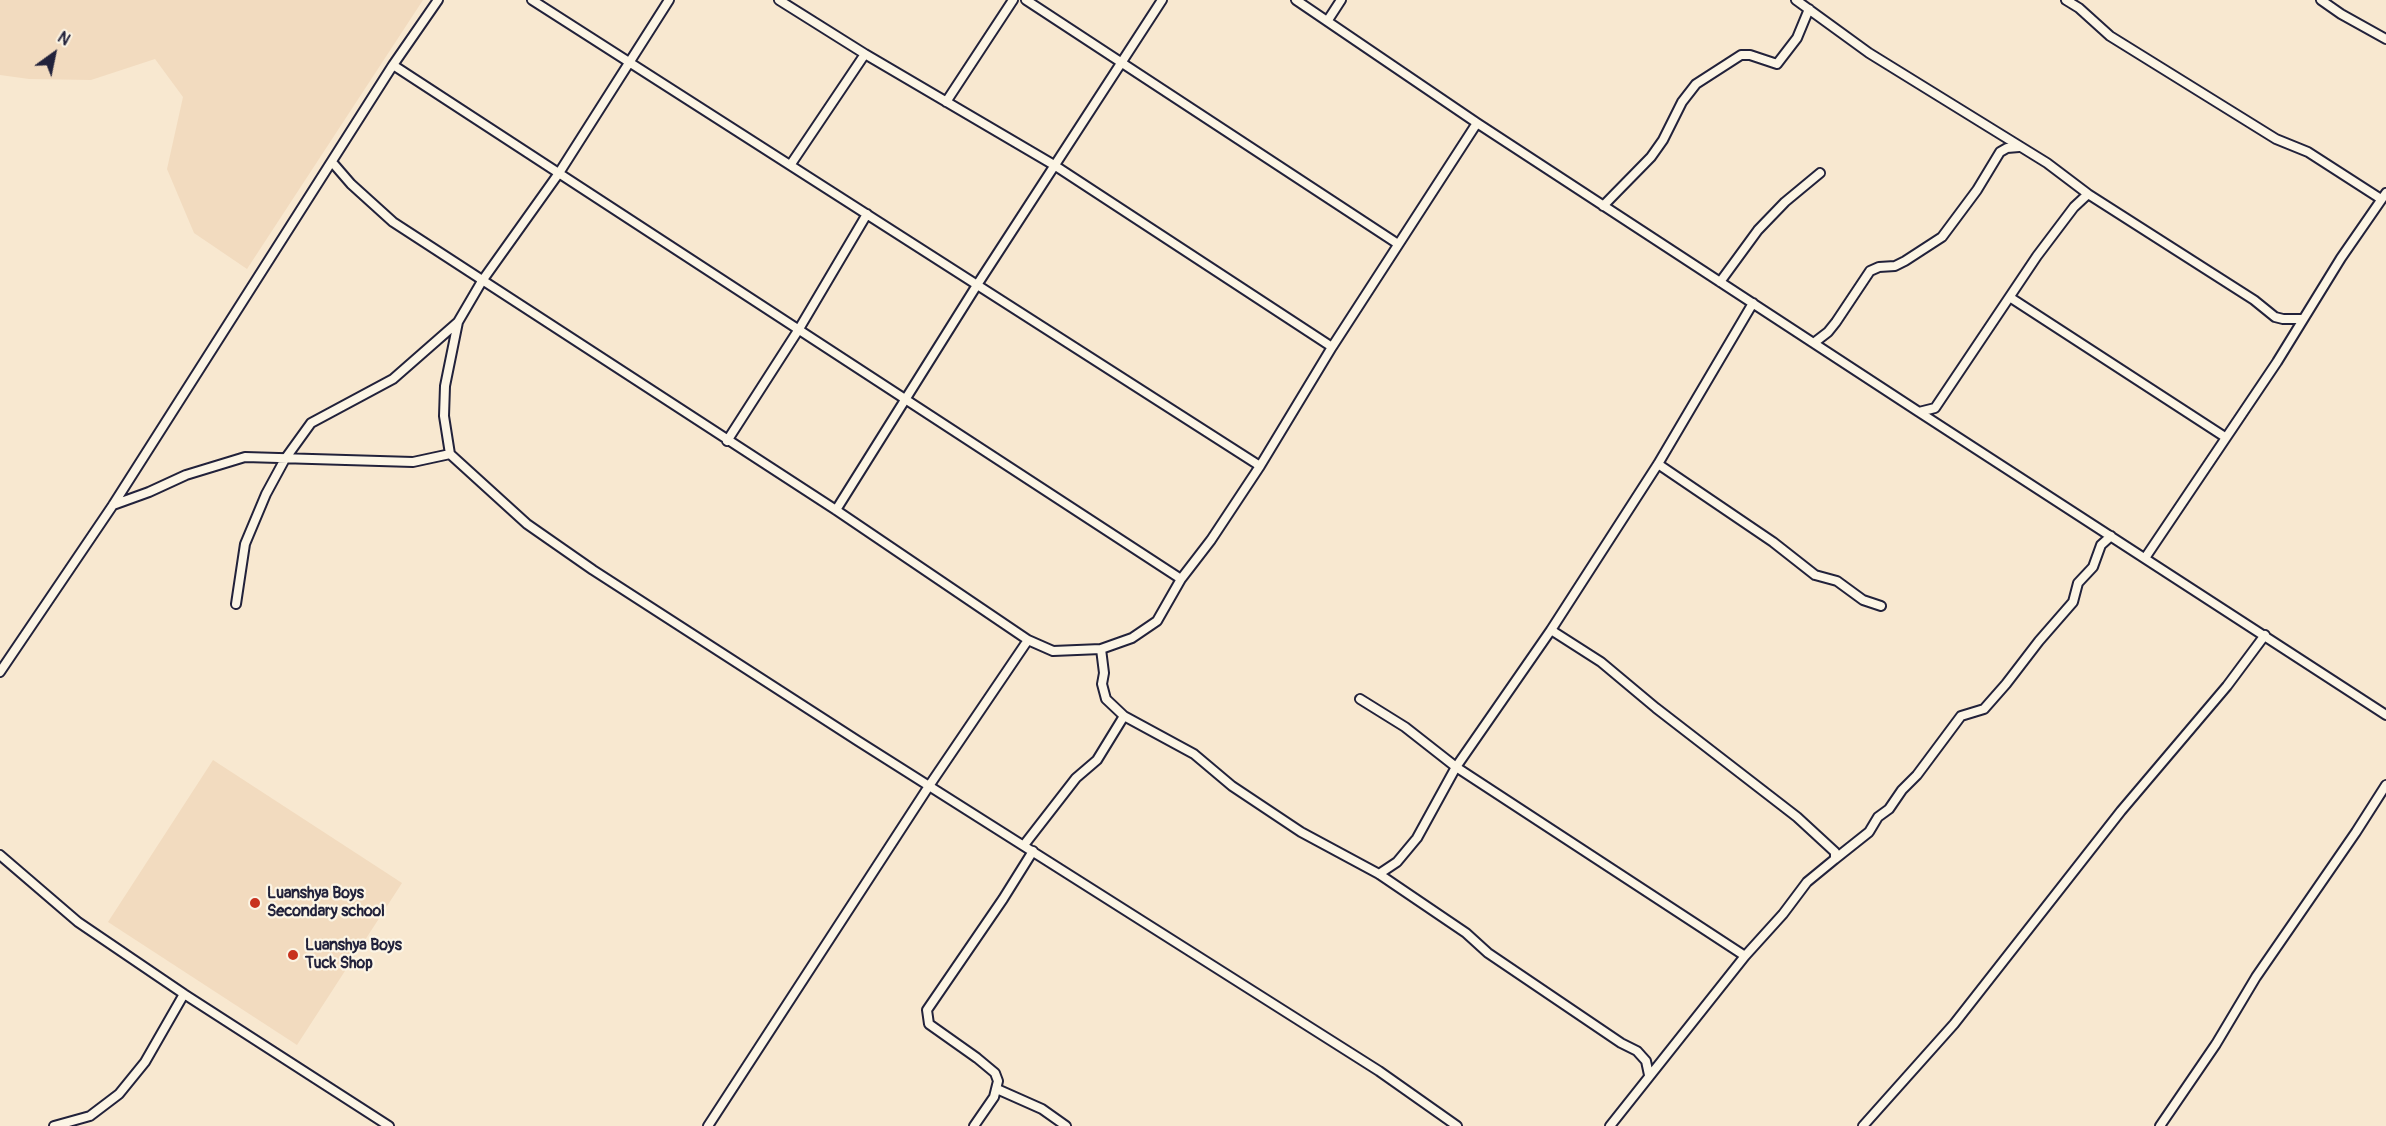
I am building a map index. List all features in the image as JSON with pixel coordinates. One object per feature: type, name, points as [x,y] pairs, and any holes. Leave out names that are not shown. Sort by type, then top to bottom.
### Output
[{"type":"street","points":[[0,672],[113,505],[393,65],[438,0]]},
{"type":"street","points":[[532,0],[1260,466]]},
{"type":"street","points":[[236,604],[245,544],[266,494],[285,459],[311,423],[393,379],[458,322],[482,281],[559,174],[669,0]]},
{"type":"street","points":[[779,0],[865,54],[1054,165],[1332,347]]},
{"type":"street","points":[[946,102],[1014,0]]},
{"type":"street","points":[[1026,0],[1398,244]]},
{"type":"street","points":[[836,510],[976,285],[1162,0]]},
{"type":"street","points":[[1296,0],[1603,206],[2385,713]]},
{"type":"street","points":[[1328,20],[1341,0]]},
{"type":"street","points":[[1796,0],[1869,53],[2047,163],[2088,194],[2254,300],[2275,317],[2303,319]]},
{"type":"street","points":[[2066,0],[2079,8],[2110,36],[2276,139],[2308,152],[2384,196],[2277,362],[2145,558]]},
{"type":"street","points":[[2321,0],[2386,39]]},
{"type":"street","points":[[1603,206],[1651,158],[1668,132],[1682,102],[1696,84],[1741,55],[1750,55],[1777,64],[1797,38],[1809,9]]},
{"type":"street","points":[[791,164],[865,54]]},
{"type":"street","points":[[393,65],[1181,579]]},
{"type":"street","points":[[332,162],[351,184],[393,222],[836,510],[1028,640],[1053,651],[1101,649],[1132,638],[1156,621],[1181,579],[1211,540],[1260,466],[1332,347],[1477,123]]},
{"type":"street","points":[[1815,342],[1832,327],[1870,271],[1879,267],[1895,266],[1942,237],[1977,190],[2000,152],[2007,148],[2020,146]]},
{"type":"street","points":[[1720,282],[1758,230],[1785,202],[1820,173]]},
{"type":"street","points":[[1919,412],[1935,408],[1989,326],[2011,298],[2037,256],[2074,207],[2088,194]]},
{"type":"street","points":[[727,441],[800,329],[867,214]]},
{"type":"street","points":[[2011,298],[2225,437]]},
{"type":"street","points":[[1379,874],[1397,862],[1417,838],[1456,767],[1551,630],[1658,464],[1754,303]]},
{"type":"street","points":[[458,322],[445,386],[444,416],[450,454],[527,524],[593,570],[929,786],[1379,1071],[1456,1126]]},
{"type":"street","points":[[113,505],[186,475],[244,457],[413,462],[450,454]]},
{"type":"street","points":[[1658,464],[1773,542],[1815,575],[1837,581],[1863,600],[1881,606]]},
{"type":"street","points":[[1610,1126],[1745,956],[1784,914],[1807,882],[1869,831],[1902,790],[1917,776],[1960,716],[1984,709],[2007,684],[2039,641],[2073,602],[2078,583],[2092,567],[2101,545],[2111,536]]},
{"type":"street","points":[[1551,630],[1601,662],[1656,708],[1797,817],[1835,852],[1834,859]]},
{"type":"street","points":[[1863,1126],[1954,1024],[2121,811],[2227,686],[2265,635]]},
{"type":"street","points":[[708,1126],[929,786],[1028,640]]},
{"type":"street","points":[[1101,649],[1104,673],[1102,684],[1106,699],[1124,716],[1194,754],[1232,786],[1301,832],[1379,874],[1466,933],[1507,966],[1637,1052],[1646,1061],[1649,1075]]},
{"type":"street","points":[[1360,699],[1405,727],[1456,767],[1745,956]]},
{"type":"street","points":[[1024,845],[1076,778],[1097,760],[1124,716]]},
{"type":"street","points":[[2160,1126],[2216,1044],[2256,977],[2386,785]]},
{"type":"street","points":[[974,1126],[998,1089],[995,1073],[933,1029],[926,1014],[1033,851]]},
{"type":"street","points":[[0,855],[78,922],[184,994],[389,1126]]},
{"type":"street","points":[[54,1126],[90,1116],[119,1094],[145,1062],[184,994]]},
{"type":"street","points":[[998,1089],[1042,1109],[1066,1126]]},
{"type":"street","points":[[90,1116],[93,1126]]},
{"type":"shaded area","points":[[0,0],[423,0],[247,269],[194,233],[167,169],[183,97],[155,59],[91,80],[29,79],[0,75]]},
{"type":"shaded area","name":"Luanshya Boys Secondary school","points":[[213,760],[402,883],[297,1045],[108,922]]},
{"type":"place","name":"Luanshya Boys Secondary school","points":[[255,903]]},
{"type":"place","name":"Luanshya Boys Tuck Shop","points":[[293,955]]}]
